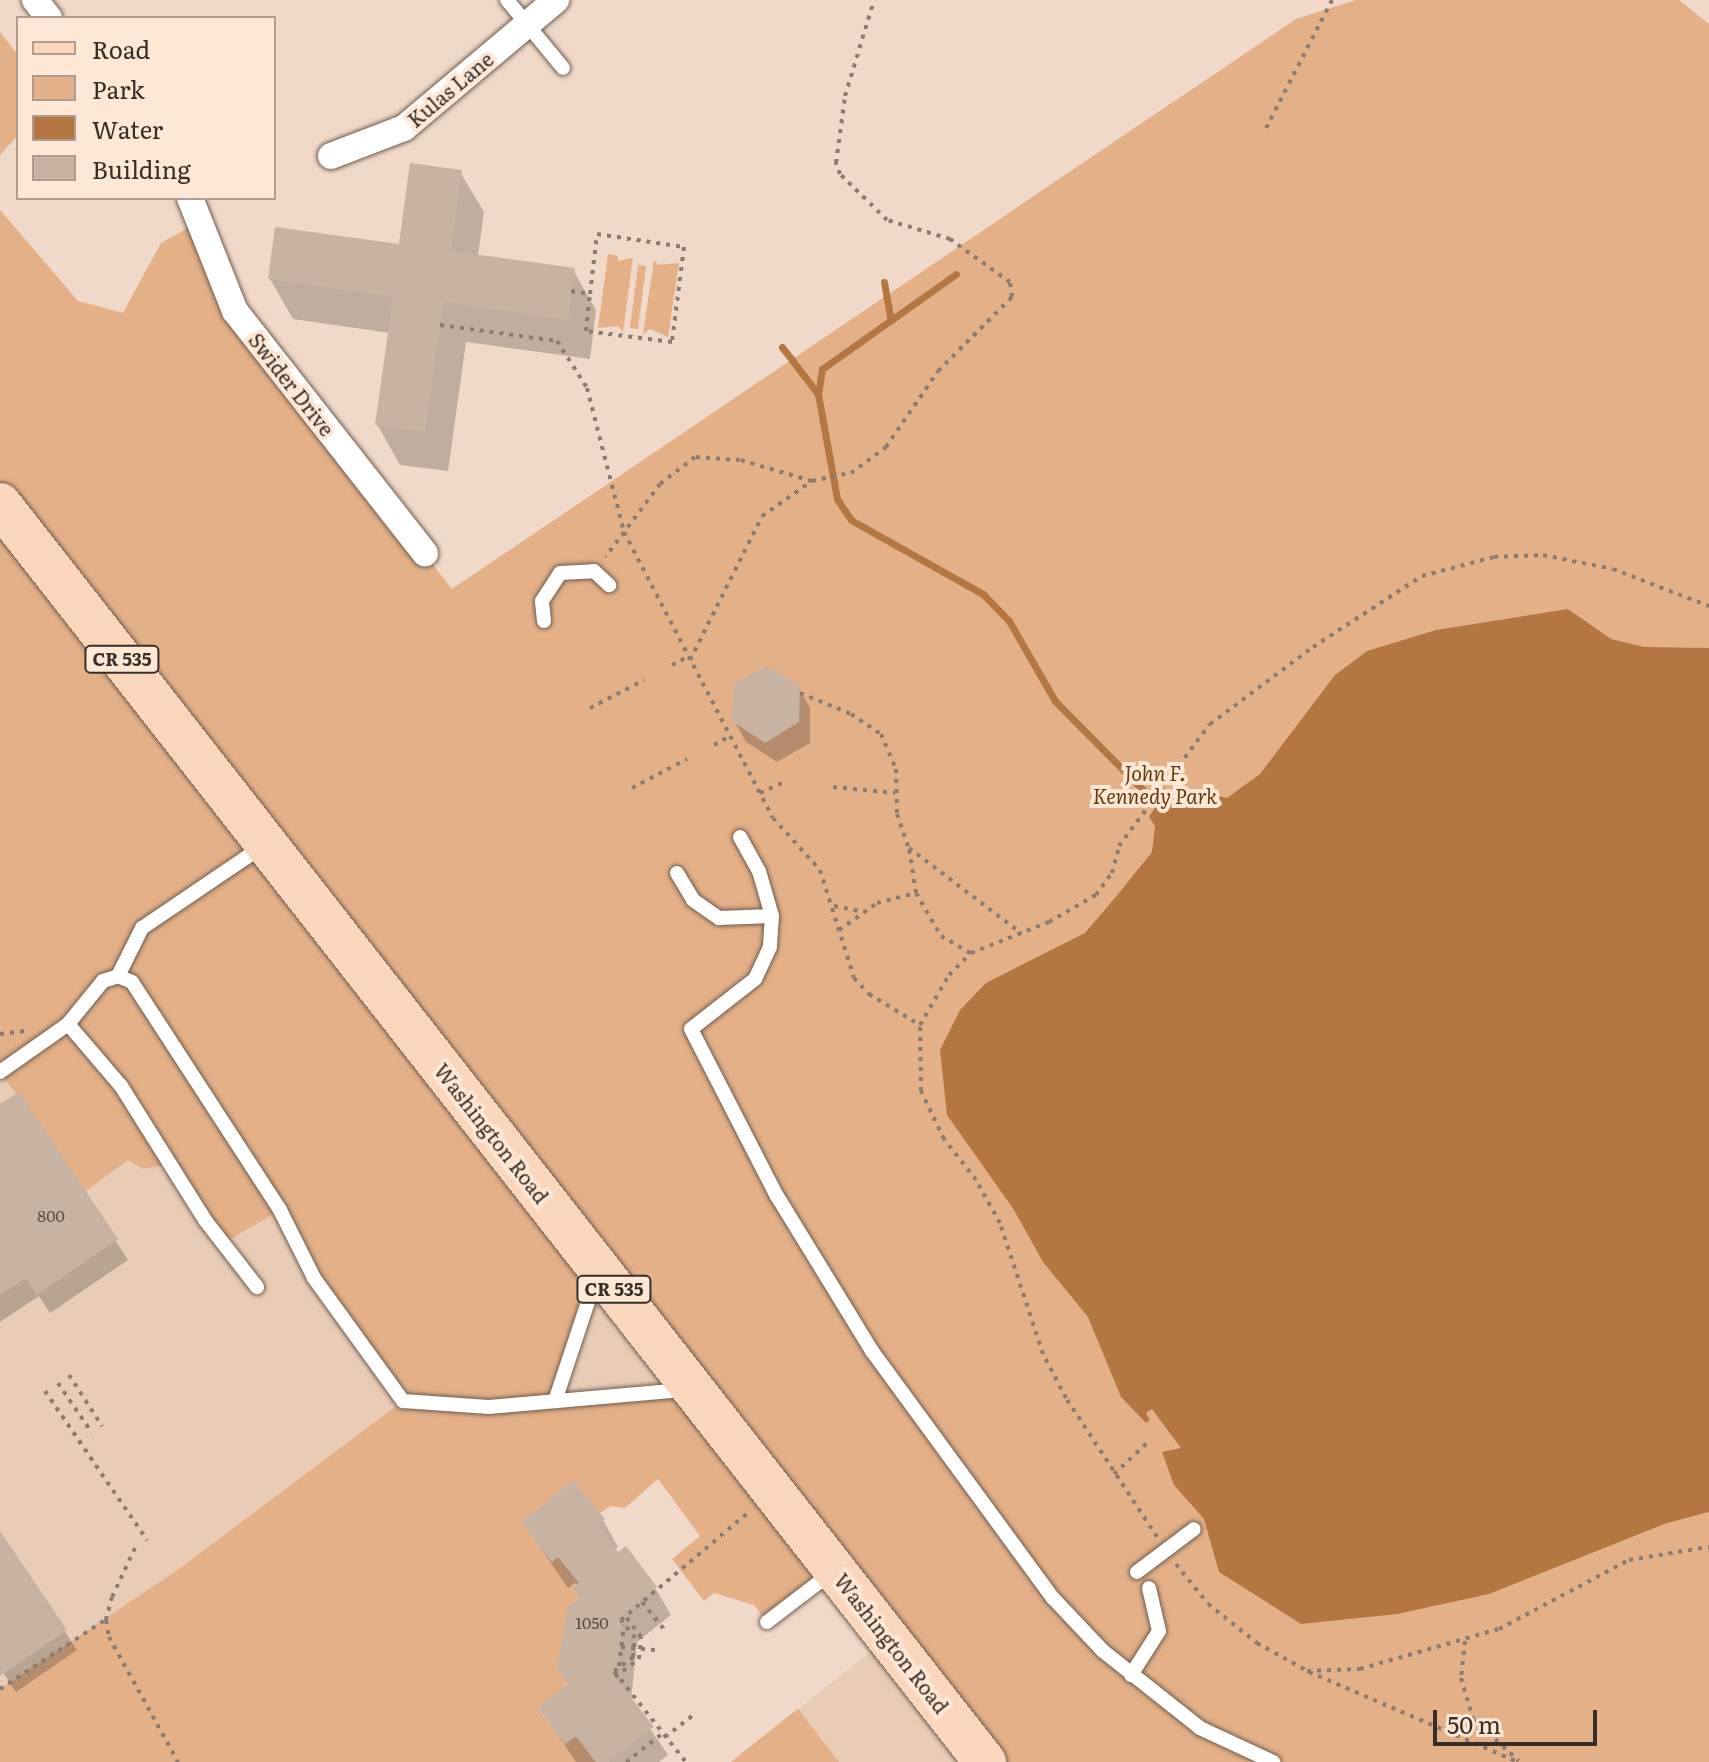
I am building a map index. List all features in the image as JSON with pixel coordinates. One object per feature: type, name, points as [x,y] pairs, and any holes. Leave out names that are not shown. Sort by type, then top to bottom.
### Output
[{"type":"main road","name":"Washington Road","points":[[0,504],[985,1762]]},
{"type":"street","points":[[35,0],[47,16]]},
{"type":"street","name":"Kulas Lane","points":[[331,156],[404,128],[556,0]]},
{"type":"street","name":"Swider Drive","points":[[191,200],[235,311],[425,553]]},
{"type":"lane","points":[[507,0],[563,68]]},
{"type":"lane","points":[[544,621],[542,601],[560,573],[594,571],[609,585]]},
{"type":"lane","points":[[740,837],[759,871],[772,916],[770,947],[755,979],[691,1029],[777,1196],[872,1351],[1053,1598],[1131,1675],[1200,1728],[1273,1762]]},
{"type":"lane","points":[[118,976],[142,928],[267,844]]},
{"type":"lane","points":[[677,873],[693,900],[719,918],[772,916]]},
{"type":"lane","points":[[0,1072],[42,1039],[68,1024],[103,981],[118,976],[132,982],[280,1210],[314,1278],[403,1401],[489,1407],[694,1390]]},
{"type":"lane","points":[[68,1024],[121,1086],[205,1220],[257,1287]]},
{"type":"lane","points":[[555,1401],[599,1270]]},
{"type":"lane","points":[[1137,1572],[1194,1529]]},
{"type":"lane","points":[[767,1622],[835,1571]]},
{"type":"lane","points":[[1131,1675],[1159,1631],[1149,1588]]},
{"type":"path","points":[[672,665],[689,658],[762,516],[812,481],[851,473],[886,447],[938,371],[1012,297],[1013,287],[950,239],[887,220],[840,174],[836,163],[845,96],[874,0]]},
{"type":"path","points":[[1266,128],[1332,0]]},
{"type":"path","points":[[597,234],[684,247],[672,342],[586,331],[590,294],[597,234]]},
{"type":"path","points":[[571,291],[590,294]]},
{"type":"path","points":[[440,325],[557,341],[587,388],[624,532],[778,825],[820,870],[834,906],[838,931],[854,978],[869,994],[920,1025]]},
{"type":"path","points":[[594,571],[660,484],[695,457],[740,460],[812,481]]},
{"type":"path","points":[[1520,1762],[1307,1671],[1257,1643],[1208,1604],[1114,1474],[1043,1354],[990,1201],[944,1139],[921,1091],[920,1025],[949,975],[971,953],[1068,912],[1105,887],[1119,846],[1210,724],[1389,596],[1453,565],[1494,557],[1570,559],[1655,582],[1709,606]]},
{"type":"path","points":[[590,708],[644,680]]},
{"type":"path","points":[[800,693],[851,714],[881,734],[896,769],[895,793],[900,829],[909,848],[916,893],[941,936],[971,953]]},
{"type":"path","points":[[714,745],[730,736]]},
{"type":"path","points":[[632,788],[687,759]]},
{"type":"path","points":[[760,793],[785,782]]},
{"type":"path","points":[[833,787],[895,793]]},
{"type":"path","points":[[909,848],[1021,933]]},
{"type":"path","points":[[838,931],[862,911],[887,898],[916,893]]},
{"type":"path","points":[[834,906],[862,911]]},
{"type":"path","points":[[69,1375],[102,1426]]},
{"type":"path","points":[[58,1383],[92,1433]]},
{"type":"path","points":[[45,1391],[147,1540]]},
{"type":"path","points":[[1114,1474],[1149,1441]]},
{"type":"path","points":[[616,1676],[639,1659],[635,1638],[621,1620],[758,1505]]},
{"type":"path","points":[[1307,1671],[1360,1669],[1465,1641],[1546,1607],[1629,1560],[1709,1547]]},
{"type":"path","points":[[135,1548],[106,1620],[109,1637],[178,1762]]},
{"type":"path","points":[[642,1601],[666,1632]]},
{"type":"path","points":[[619,1668],[633,1657],[641,1637],[625,1616]]},
{"type":"path","points":[[0,1689],[106,1620]]},
{"type":"path","points":[[616,1676],[624,1625]]},
{"type":"path","points":[[1465,1641],[1461,1678],[1473,1719],[1520,1762]]},
{"type":"path","points":[[620,1646],[655,1650]]},
{"type":"path","points":[[616,1676],[685,1761]]},
{"type":"path","points":[[626,1762],[693,1715]]},
{"type":"shaded area","points":[[244,814],[705,1404],[0,1762],[0,987]]},
{"type":"shaded area","points":[[888,1638],[985,1762],[731,1762]]},
{"type":"green space","name":"John F. Kennedy Park","points":[[1356,0],[1679,0],[1709,24],[1709,1762],[985,1762],[835,1571],[767,1622],[754,1605],[714,1593],[704,1601],[672,1559],[700,1536],[658,1479],[625,1508],[611,1506],[600,1513],[564,1488],[521,1522],[551,1561],[558,1557],[579,1583],[572,1588],[579,1598],[568,1606],[569,1683],[537,1708],[565,1743],[576,1736],[596,1762],[0,1762],[0,1689],[179,1569],[403,1401],[338,1314],[280,1210],[224,1243],[169,1164],[143,1169],[128,1160],[86,1191],[0,1072],[0,210],[78,301],[123,313],[161,243],[202,220],[286,378],[452,589],[1296,19]],"holes":[[[599,1271],[693,1390],[556,1400]]]},
{"type":"green space","points":[[0,32],[16,52],[16,137],[0,155]]},
{"type":"green space","points":[[608,254],[618,256],[618,261],[633,258],[623,332],[618,326],[598,328]]},
{"type":"green space","points":[[654,260],[658,265],[679,263],[668,337],[650,329],[643,334]]},
{"type":"green space","points":[[638,265],[646,266],[638,329],[630,328]]},
{"type":"green space","points":[[798,1709],[839,1762],[731,1762],[781,1722]]},
{"type":"water","points":[[1568,609],[1611,639],[1644,647],[1709,648],[1709,1512],[1667,1523],[1489,1594],[1397,1614],[1301,1624],[1219,1572],[1204,1519],[1174,1485],[1162,1452],[1181,1448],[1152,1409],[1146,1413],[1150,1420],[1146,1423],[1121,1397],[1088,1317],[1043,1262],[1014,1210],[947,1115],[940,1050],[960,1010],[986,983],[1085,933],[1152,852],[1155,826],[1149,817],[1165,791],[1188,789],[1227,798],[1260,774],[1335,675],[1367,651],[1436,630]]},
{"type":"building","points":[[410,163],[462,170],[451,251],[575,268],[568,320],[443,302],[425,432],[375,425],[393,297],[268,279],[275,227],[399,244]]},
{"type":"building","points":[[768,666],[800,686],[799,722],[765,743],[732,721],[734,684]]},
{"type":"building","points":[[19,1092],[118,1239],[37,1295],[26,1278],[0,1295],[0,1104]]},
{"type":"building","points":[[574,1480],[605,1519],[597,1525],[618,1552],[626,1546],[657,1587],[623,1614],[616,1678],[654,1727],[609,1762],[596,1762],[576,1736],[565,1744],[537,1707],[569,1683],[557,1668],[568,1606],[579,1598],[572,1588],[579,1583],[558,1557],[552,1562],[521,1522]]},
{"type":"building","points":[[0,1531],[67,1630],[0,1676]]},
{"type":"waterway","points":[[956,274],[822,369],[818,394],[837,499],[851,520],[983,594],[1009,621],[1055,701],[1157,804]]},
{"type":"waterway","points":[[884,282],[891,320]]},
{"type":"waterway","points":[[782,347],[818,394]]}]
